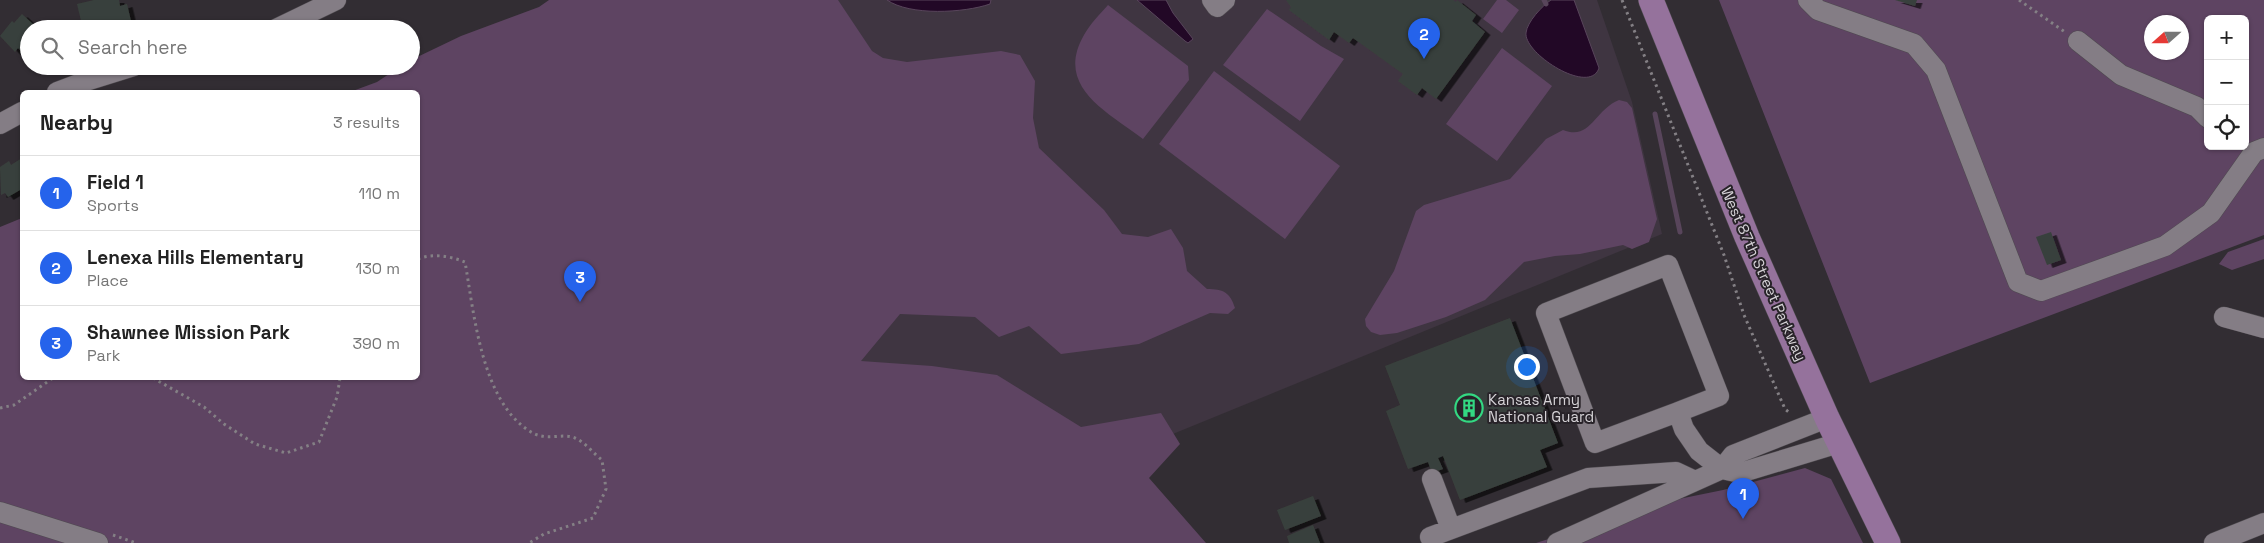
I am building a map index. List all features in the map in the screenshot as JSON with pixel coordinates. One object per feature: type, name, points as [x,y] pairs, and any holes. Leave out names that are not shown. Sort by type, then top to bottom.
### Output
[{"type":"main road","name":"West 87th Street Parkway","points":[[1653,1],[1722,179],[1827,418],[1888,543]]},
{"type":"street","points":[[295,20],[336,0]]},
{"type":"street","points":[[1212,0],[1217,6],[1225,0]]},
{"type":"street","points":[[1808,0],[1818,10],[1914,44],[1936,70],[2018,282],[2042,291],[2165,246],[2211,212],[2255,148]]},
{"type":"street","points":[[2078,41],[2121,75],[2197,107],[2204,114]]},
{"type":"street","points":[[63,90],[105,75]]},
{"type":"street","points":[[1,122],[20,113]]},
{"type":"street","points":[[1668,265],[1719,396],[1678,412],[1595,443],[1546,313],[1668,265]]},
{"type":"street","points":[[2224,317],[2264,328]]},
{"type":"street","points":[[1678,412],[1691,440],[1699,451],[1722,469],[1740,473],[1839,443]]},
{"type":"street","points":[[1557,543],[1693,480],[1722,469],[1734,455],[1827,418]]},
{"type":"street","points":[[1430,537],[1588,478],[1676,472],[1693,480]]},
{"type":"street","points":[[1432,479],[1451,529]]},
{"type":"street","points":[[0,512],[98,543]]},
{"type":"street","points":[[2214,543],[2264,523]]},
{"type":"path","points":[[1622,0],[1724,255],[1744,315],[1764,365],[1785,408],[1803,428]]},
{"type":"path","points":[[2019,0],[2078,41]]},
{"type":"path","points":[[420,258],[426,256],[454,257],[465,262],[480,345],[499,399],[520,423],[526,429],[541,437],[575,438],[602,460],[606,489],[593,518],[544,534],[529,543]]},
{"type":"path","points":[[0,408],[14,404],[50,380]]},
{"type":"path","points":[[157,380],[204,407],[224,424],[255,444],[286,453],[319,442],[337,397],[340,380]]},
{"type":"shaded area","points":[[549,0],[838,0],[872,51],[883,58],[907,62],[1001,51],[1020,55],[1035,81],[1033,118],[1039,148],[1104,210],[1122,234],[1148,237],[1171,229],[1183,248],[1187,271],[1207,289],[1225,292],[1231,298],[1235,308],[1228,314],[1210,313],[1139,344],[1061,354],[1029,326],[999,337],[975,317],[900,314],[861,361],[932,366],[997,375],[1081,427],[1161,413],[1180,444],[1149,478],[1206,543],[0,543],[0,227],[20,219],[20,380],[420,380],[420,90],[355,90],[377,82],[388,75],[420,75],[420,56],[461,36],[539,7]]},
{"type":"shaded area","points":[[624,0],[1597,0],[1632,102],[1662,234],[906,543]]},
{"type":"shaded area","points":[[887,0],[991,0],[990,4],[979,7],[952,11],[923,11],[909,9]]},
{"type":"shaded area","points":[[1137,0],[1166,0],[1173,13],[1193,39],[1188,43],[1185,41]]},
{"type":"shaded area","points":[[1497,0],[1506,0],[1519,10],[1502,33],[1483,19]]},
{"type":"shaded area","points":[[1551,0],[1574,0],[1599,68],[1593,75],[1584,77],[1571,75],[1558,69],[1546,61],[1528,42],[1526,33],[1529,24],[1539,10]]},
{"type":"shaded area","points":[[1719,0],[2264,0],[2264,235],[1870,383]]},
{"type":"shaded area","points":[[1108,5],[1188,66],[1189,80],[1143,139],[1101,108],[1089,96],[1080,84],[1076,69],[1076,53],[1084,35]]},
{"type":"shaded area","points":[[1267,9],[1321,46],[1344,59],[1300,121],[1223,65]]},
{"type":"shaded area","points":[[1502,48],[1552,86],[1497,161],[1446,124]]},
{"type":"shaded area","points":[[1214,71],[1340,166],[1285,239],[1159,144]]},
{"type":"shaded area","points":[[1619,100],[1627,102],[1632,108],[1657,219],[1649,242],[1632,249],[1623,245],[1580,254],[1555,256],[1524,262],[1485,300],[1446,317],[1397,333],[1380,335],[1371,332],[1366,326],[1365,319],[1394,271],[1416,211],[1424,205],[1510,179],[1546,139],[1563,130],[1572,132],[1586,128],[1604,110]]},
{"type":"shaded area","points":[[2264,239],[2264,259],[2232,270],[2219,264],[2228,252]]},
{"type":"shaded area","points":[[1805,468],[1831,479],[1863,543],[1536,543],[1664,502],[1723,490]]},
{"type":"building","points":[[94,0],[119,0],[120,6],[127,4],[131,20],[81,20],[77,4]]},
{"type":"building","points":[[1286,0],[1453,0],[1456,2],[1457,0],[1476,15],[1472,21],[1485,32],[1436,99],[1422,88],[1417,95],[1398,81],[1403,74],[1353,38],[1349,43],[1334,32],[1329,40],[1289,10],[1291,7]]},
{"type":"building","points":[[1895,0],[1917,0],[1915,6]]},
{"type":"building","points":[[22,14],[28,20],[20,20],[20,50],[18,48],[15,52],[0,36],[12,21],[14,23]]},
{"type":"building","points":[[20,159],[20,190],[8,197],[5,193],[1,195],[0,167],[9,161],[11,165]]},
{"type":"building","points":[[2051,232],[2061,260],[2047,265],[2036,237]]},
{"type":"building","name":"Kansas Army National Guard","points":[[1510,318],[1558,443],[1540,450],[1547,467],[1460,500],[1443,456],[1438,458],[1443,469],[1432,473],[1428,462],[1408,469],[1386,411],[1400,405],[1385,366]]},
{"type":"building","points":[[1313,496],[1321,516],[1285,530],[1277,510]]},
{"type":"building","points":[[1313,525],[1320,543],[1289,543],[1287,536]]},
{"type":"waterway","points":[[1544,0],[1546,4]]},
{"type":"waterway","points":[[1655,114],[1680,232]]},
{"type":"place","name":"Lenexa Hills Elementary","points":[[1424,59]]},
{"type":"place","name":"Shawnee Mission Park","points":[[580,302]]},
{"type":"place","name":"Kansas Army National Guard","points":[[1469,408]]},
{"type":"place","name":"Field 1","points":[[1743,519]]}]
